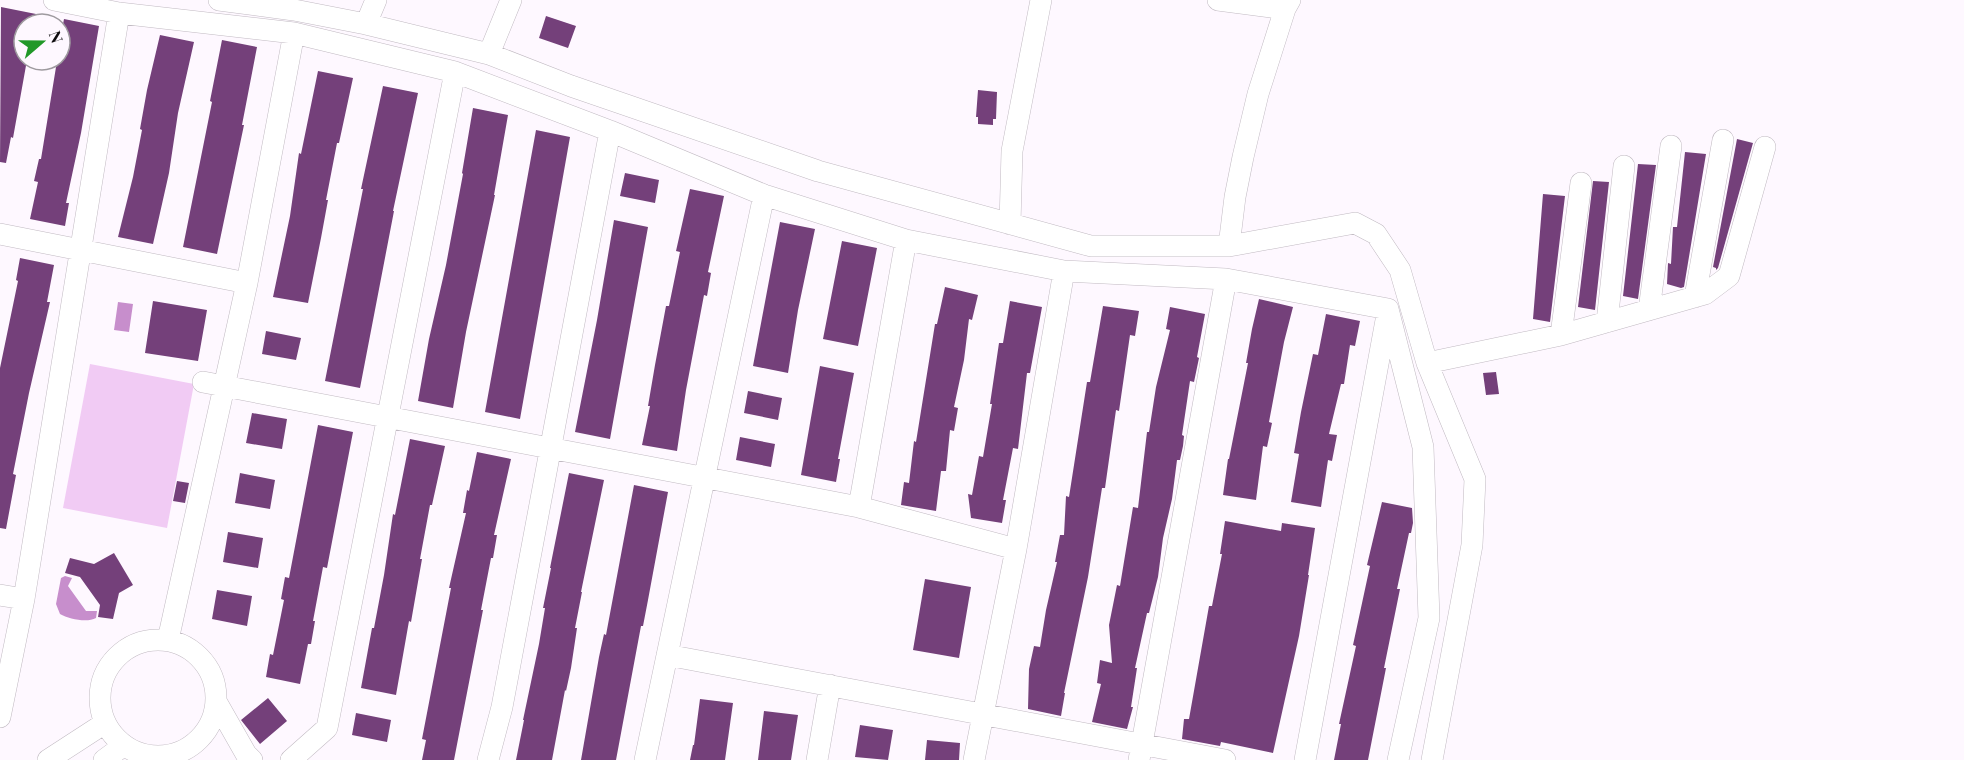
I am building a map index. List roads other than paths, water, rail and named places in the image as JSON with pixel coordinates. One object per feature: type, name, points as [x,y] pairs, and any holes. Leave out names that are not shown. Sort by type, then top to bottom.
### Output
[{"type":"street","points":[[54,0],[119,13],[294,33],[455,72],[610,131],[764,195],[906,240],[1064,271],[1226,279],[1388,309]]},
{"type":"street","points":[[219,0],[294,10],[366,24],[489,54],[571,86],[818,171],[1091,246],[1229,246],[1355,224],[1376,234],[1400,270],[1427,363],[1475,479],[1472,545],[1432,760]]},
{"type":"street","points":[[366,24],[376,0]]},
{"type":"street","points":[[489,54],[511,0]]},
{"type":"street","points":[[1010,224],[1012,151],[1041,0]]},
{"type":"street","points":[[1218,0],[1288,4],[1258,94],[1245,146],[1234,196],[1229,246]]},
{"type":"street","points":[[0,717],[24,599],[119,13]]},
{"type":"street","points":[[168,640],[247,283],[294,33]]},
{"type":"street","points":[[291,760],[327,728],[455,72]]},
{"type":"street","points":[[488,760],[502,707],[610,131]]},
{"type":"street","points":[[1695,297],[1724,140]]},
{"type":"street","points":[[1649,310],[1671,146]]},
{"type":"street","points":[[1427,363],[1561,335],[1705,294],[1729,276],[1765,147]]},
{"type":"street","points":[[1607,322],[1624,166]]},
{"type":"street","points":[[1561,335],[1581,183]]},
{"type":"street","points":[[645,760],[764,195]]},
{"type":"street","points":[[0,234],[247,283]]},
{"type":"street","points":[[859,507],[906,240]]},
{"type":"street","points":[[974,760],[1016,549],[1064,271]]},
{"type":"street","points":[[1140,752],[1226,279]]},
{"type":"street","points":[[1305,760],[1388,309]]},
{"type":"street","points":[[1388,309],[1423,447],[1429,618],[1398,760]]},
{"type":"street","points":[[203,382],[859,507],[1016,549]]},
{"type":"street","points":[[0,595],[24,599]]},
{"type":"street","points":[[150,640],[168,640],[189,648],[205,662],[215,681],[217,703],[212,722],[201,738],[186,750],[170,758],[150,757],[123,746],[105,723],[100,705],[101,687],[107,670],[118,656],[133,645],[150,640]]},
{"type":"street","points":[[667,655],[982,714],[1140,752],[1225,760]]},
{"type":"street","points":[[817,760],[830,685]]},
{"type":"street","points":[[217,703],[252,760]]},
{"type":"street","points":[[48,760],[105,723]]},
{"type":"street","points":[[104,760],[123,746]]}]
